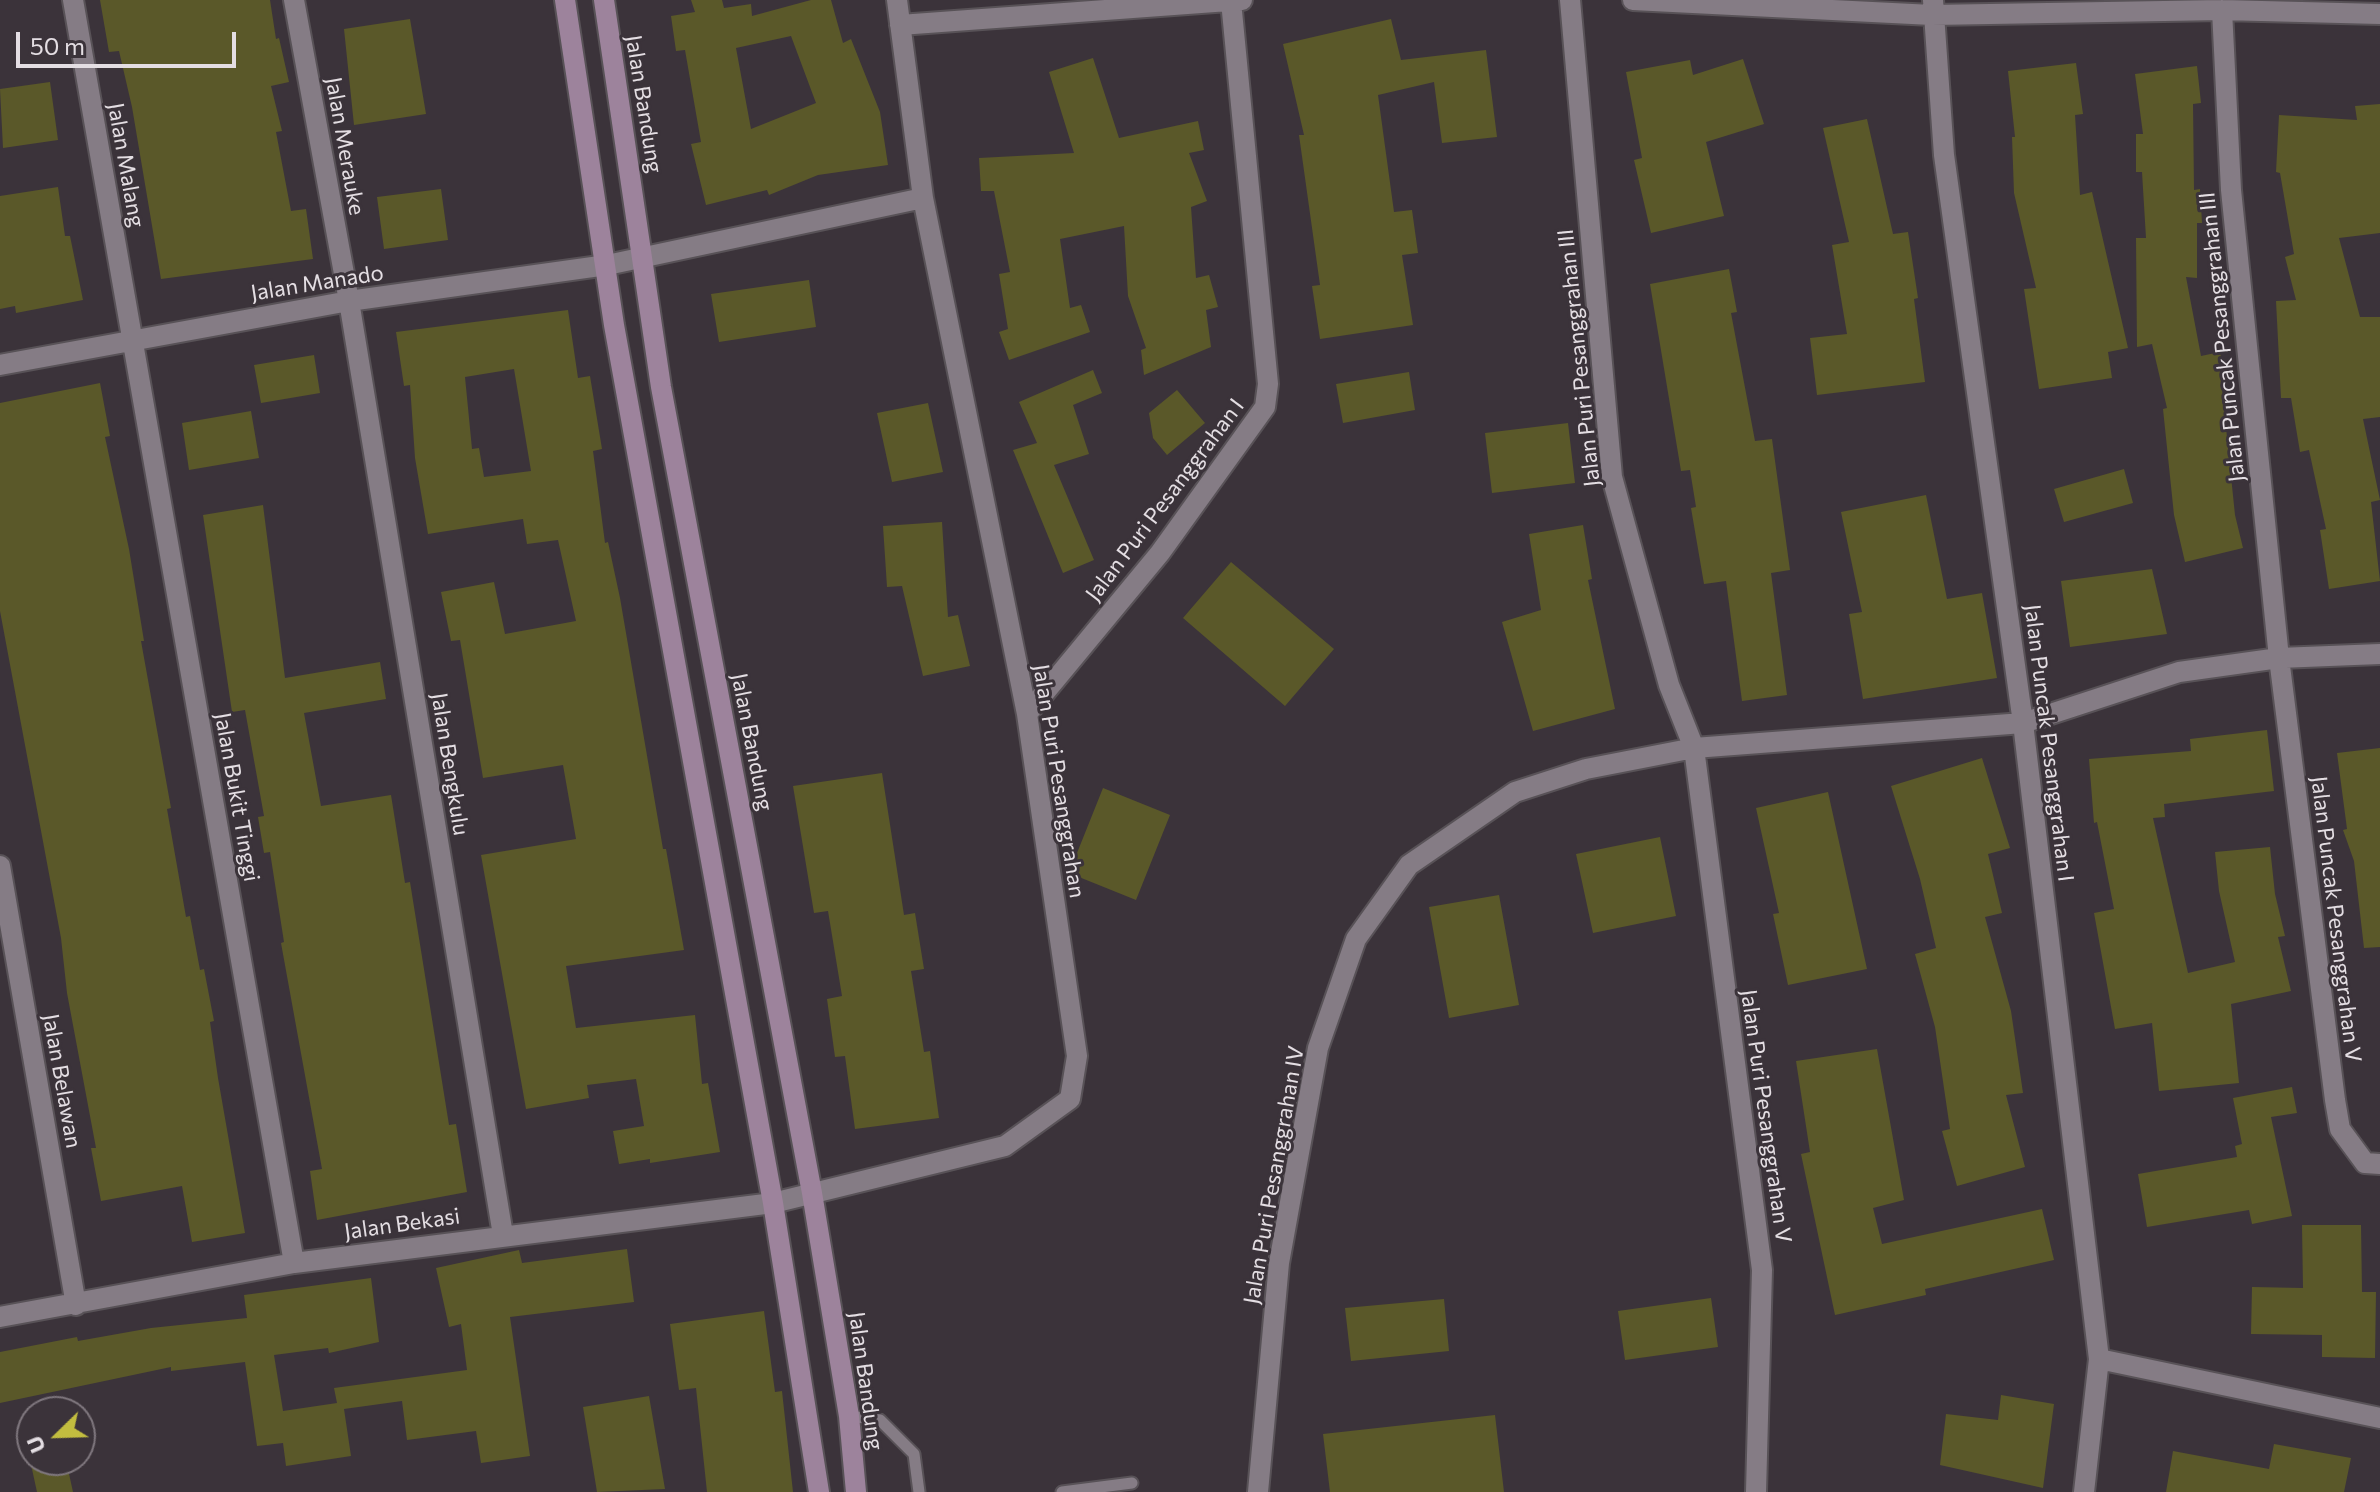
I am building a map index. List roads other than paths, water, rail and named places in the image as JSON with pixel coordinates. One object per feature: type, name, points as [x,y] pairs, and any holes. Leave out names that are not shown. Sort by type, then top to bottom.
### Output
[{"type":"street","name":"Jalan Malang","points":[[73,0],[132,339]]},
{"type":"street","name":"Jalan Merauke","points":[[294,0],[349,301]]},
{"type":"street","points":[[565,0],[617,340],[773,1203],[819,1492]]},
{"type":"street","name":"Jalan Bandung","points":[[604,0],[661,387],[812,1193],[849,1416],[856,1492]]},
{"type":"street","name":"Jalan Puri Pesanggrahan","points":[[812,1193],[1005,1146],[1070,1099],[1077,1056],[1027,714],[923,198],[897,0]]},
{"type":"street","name":"Jalan Puri Pesanggrahan III","points":[[1570,0],[1612,477],[1669,685],[1694,748]]},
{"type":"street","points":[[1633,0],[2380,14]]},
{"type":"street","points":[[900,25],[1236,1]]},
{"type":"street","name":"Jalan Puri Pesanggrahan I","points":[[1027,714],[1160,553],[1265,407],[1268,384],[1236,1]]},
{"type":"street","name":"Jalan Puncak Pesanggrahan I","points":[[1933,8],[1944,155],[2023,723],[2099,1359],[2084,1492]]},
{"type":"street","name":"Jalan Puncak Pesanggrahan III","points":[[2222,10],[2231,190],[2279,658]]},
{"type":"street","points":[[643,256],[923,198]]},
{"type":"street","name":"Jalan Manado","points":[[0,365],[349,301],[607,265],[643,256]]},
{"type":"street","name":"Jalan Bengkulu","points":[[349,301],[503,1235]]},
{"type":"street","name":"Jalan Bukit Tinggi","points":[[132,339],[294,1263]]},
{"type":"street","name":"Jalan Puri Pesanggrahan IV","points":[[1258,1492],[1279,1263],[1318,1048],[1356,939],[1409,865],[1515,792],[1586,769],[1694,748],[2023,723],[2179,672],[2279,658],[2380,654]]},
{"type":"street","name":"Jalan Puncak Pesanggrahan V","points":[[2279,658],[2340,1129],[2365,1163],[2380,1164]]},
{"type":"street","name":"Jalan Puri Pesanggrahan V","points":[[1694,748],[1762,1270],[1756,1492]]},
{"type":"street","name":"Jalan Belawan","points":[[0,866],[76,1305]]},
{"type":"street","name":"Jalan Bekasi","points":[[0,1317],[294,1263],[773,1203],[812,1193]]},
{"type":"street","points":[[2099,1359],[2380,1418]]},
{"type":"lane","points":[[849,1416],[880,1420],[914,1454],[919,1492]]},
{"type":"lane","points":[[1062,1492],[1132,1483]]}]
